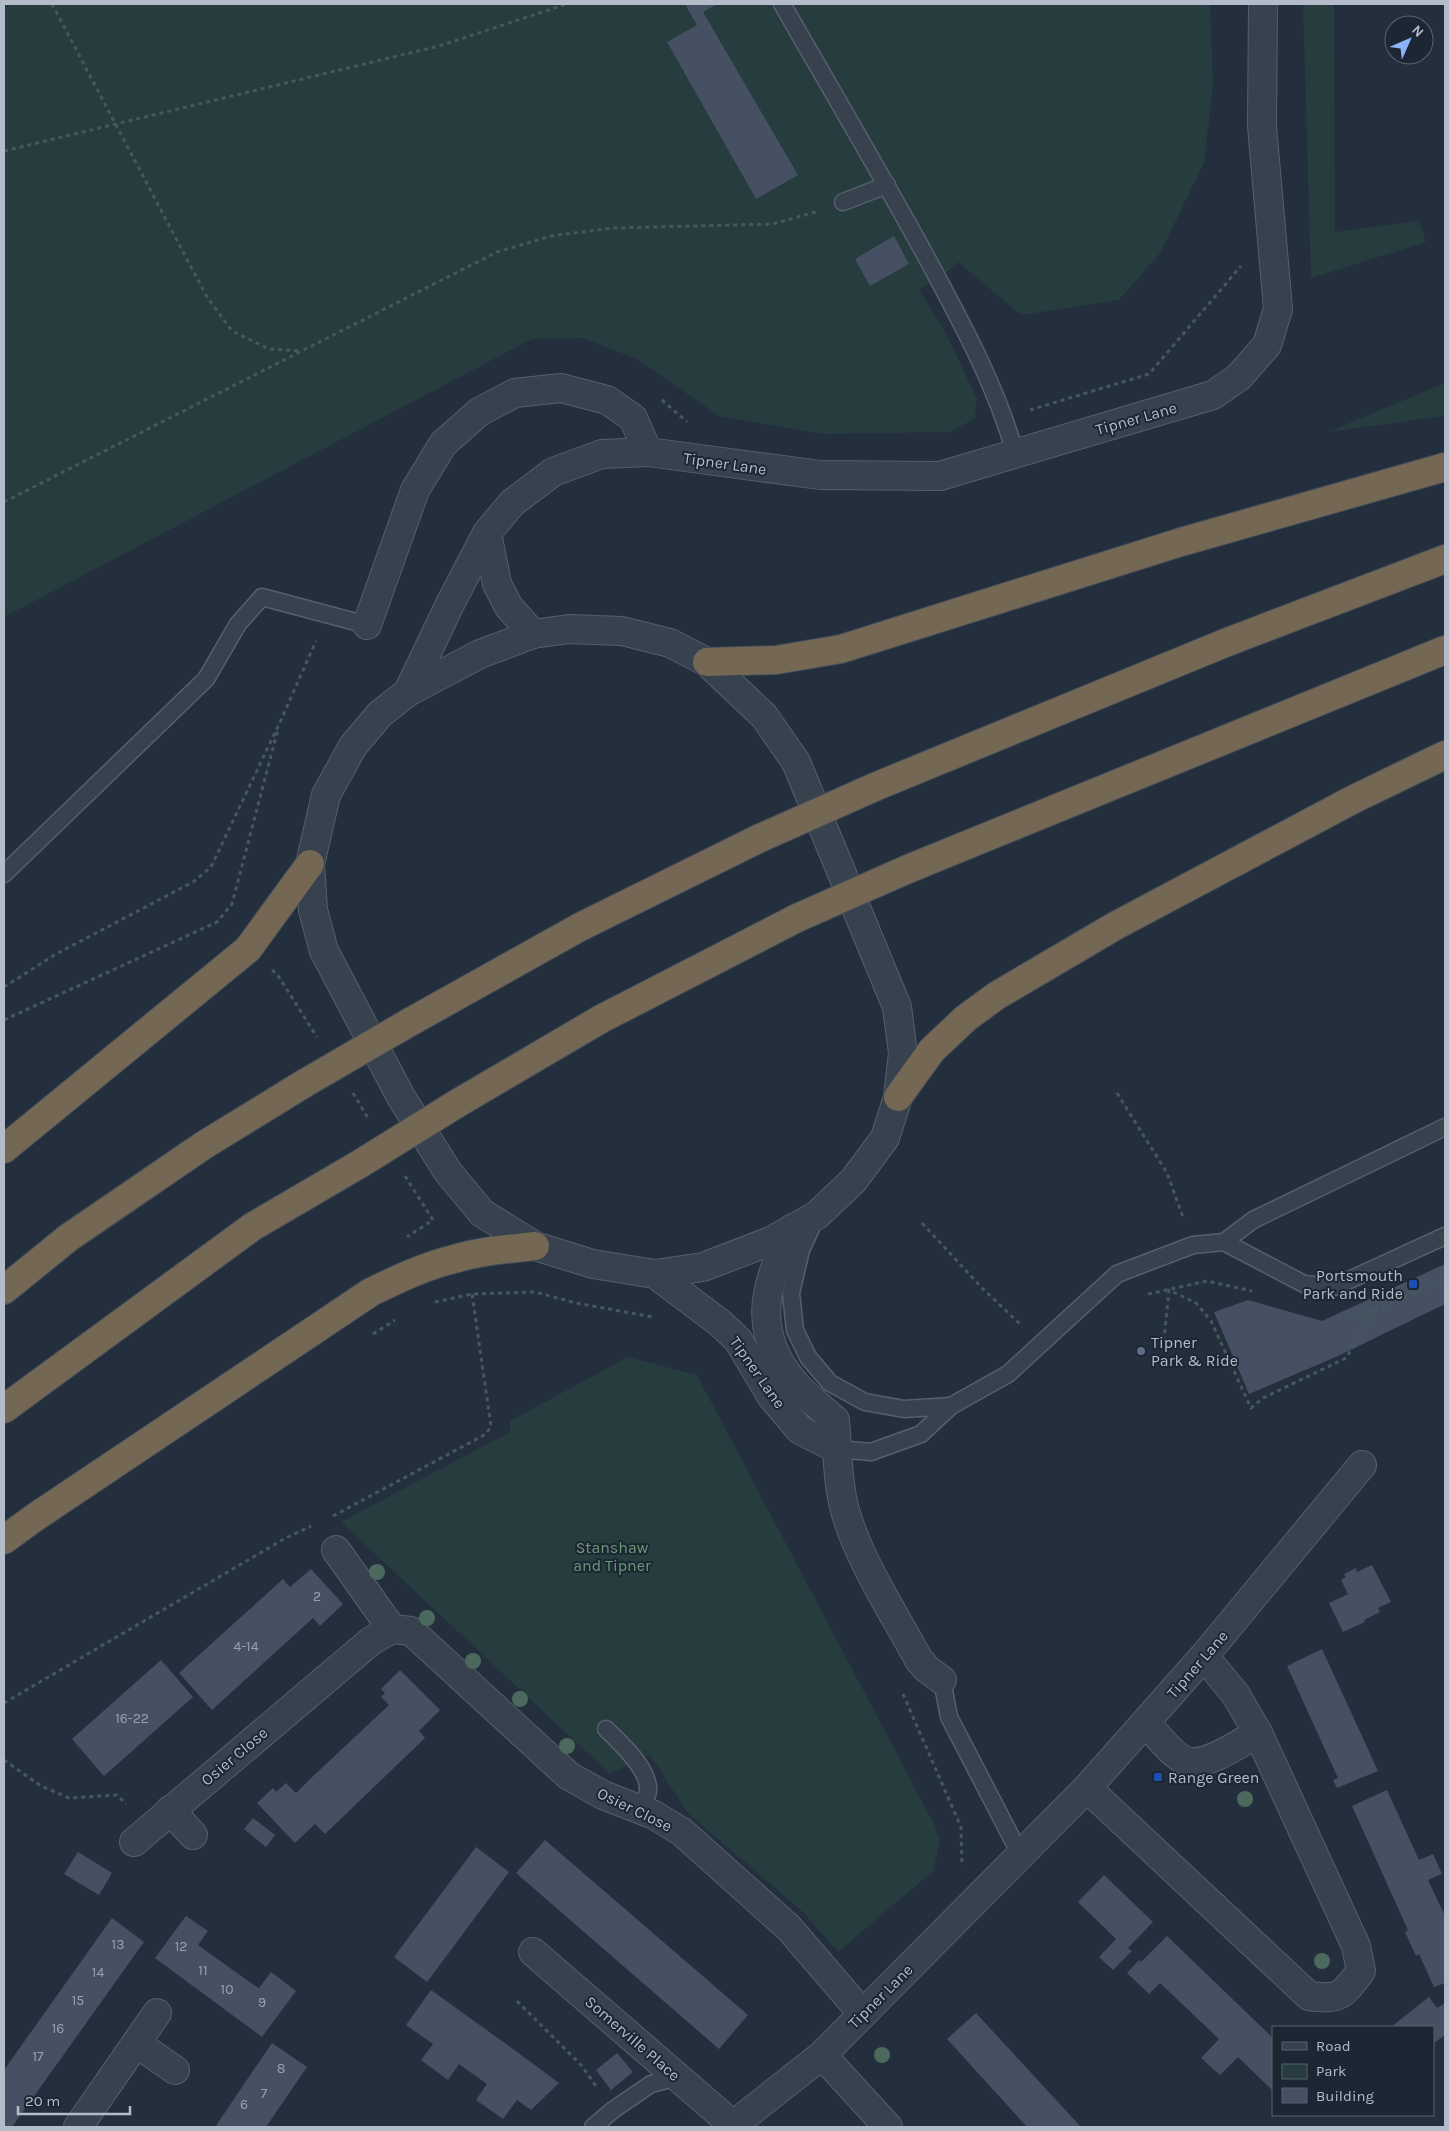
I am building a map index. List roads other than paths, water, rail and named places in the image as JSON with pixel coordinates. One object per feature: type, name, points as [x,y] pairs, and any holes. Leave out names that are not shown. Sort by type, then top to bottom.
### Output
[{"type":"highway","points":[[707,662],[776,660],[841,648],[1181,542],[1445,467]]},
{"type":"highway","points":[[4,1290],[68,1238],[204,1145],[410,1022],[580,927],[758,839],[877,786],[1225,643],[1445,559]]},
{"type":"highway","points":[[4,1409],[252,1227],[601,1019],[797,918],[908,869],[1445,650]]},
{"type":"highway","points":[[898,1097],[932,1050],[966,1018],[996,996],[1115,926],[1354,799],[1445,754]]},
{"type":"highway","points":[[4,1149],[248,949],[310,864]]},
{"type":"highway","points":[[4,1540],[371,1292],[412,1272],[454,1259],[479,1253],[535,1246]]},
{"type":"street","name":"Tipner Lane","points":[[408,692],[450,604],[488,533],[512,503],[553,472],[602,454],[648,452],[820,476],[940,476],[1213,395],[1239,376],[1267,345],[1278,310],[1262,126],[1262,4]]},
{"type":"street","points":[[367,625],[415,490],[443,444],[479,412],[515,393],[561,388],[607,400],[633,418],[648,452]]},
{"type":"street","points":[[488,533],[497,584],[509,607],[533,634]]},
{"type":"street","points":[[569,629],[622,630],[670,643],[707,662],[764,716],[796,762],[897,1007],[903,1053],[898,1097],[885,1138],[853,1181],[817,1215],[771,1241],[703,1267],[655,1274],[593,1264],[535,1246],[482,1213],[448,1172],[401,1097],[324,951],[313,910],[310,864],[326,795],[353,746],[380,714],[408,692],[480,654],[533,634],[569,629]]},
{"type":"street","name":"Tipner Lane","points":[[794,1228],[776,1260],[766,1298],[767,1328],[778,1361],[798,1387],[835,1420],[842,1494],[848,1522],[859,1548],[919,1660],[927,1669],[942,1680]]},
{"type":"street","name":"Tipner Lane","points":[[655,1274],[720,1323],[738,1340],[772,1397],[800,1430],[837,1450]]},
{"type":"street","name":"Tipner Lane","points":[[732,2126],[822,2055],[1087,1788],[1204,1656],[1362,1465]]},
{"type":"street","points":[[336,1550],[392,1629]]},
{"type":"street","name":"Osier Close","points":[[134,1842],[371,1641],[392,1629],[411,1631],[569,1776],[603,1795],[654,1815],[682,1832],[789,1928],[862,2013]]},
{"type":"street","points":[[1087,1788],[1308,1996],[1331,1999],[1347,1989],[1362,1971],[1356,1946],[1258,1733],[1236,1695],[1204,1656]]},
{"type":"street","points":[[1146,1723],[1173,1752],[1189,1762],[1209,1759],[1258,1733]]},
{"type":"street","points":[[170,1810],[193,1836]]},
{"type":"street","name":"Somerville Place","points":[[533,1952],[732,2126]]},
{"type":"street","points":[[78,2127],[157,2013]]},
{"type":"street","points":[[136,2043],[175,2070]]},
{"type":"street","points":[[822,2055],[888,2127]]},
{"type":"lane","points":[[782,4],[887,185],[966,332],[1005,418],[1015,453]]},
{"type":"lane","points":[[843,202],[887,185]]},
{"type":"lane","points":[[4,874],[206,679],[238,624],[262,597],[367,625]]},
{"type":"lane","points":[[837,1450],[871,1452],[921,1434],[951,1406],[1008,1374],[1117,1274],[1193,1245],[1224,1242],[1253,1220],[1445,1127]]},
{"type":"lane","points":[[817,1215],[801,1250],[791,1293],[795,1330],[808,1357],[830,1384],[865,1402],[904,1409],[951,1406]]},
{"type":"lane","points":[[1224,1242],[1304,1284],[1334,1287],[1445,1236]]},
{"type":"lane","name":"Tipner Lane","points":[[942,1680],[949,1717],[1020,1854]]},
{"type":"lane","points":[[606,1729],[620,1742],[645,1774],[648,1790],[641,1810]]},
{"type":"lane","points":[[593,2127],[613,2110],[651,2084],[678,2077]]},
{"type":"place","name":"Portsmouth Park and Ride","points":[[1413,1284]]},
{"type":"place","name":"Tipner Park & Ride","points":[[1141,1351]]},
{"type":"place","name":"Range Green","points":[[1158,1777]]},
{"type":"park label","name":"Stanshaw and Tipner","points":[[612,1556]]}]
